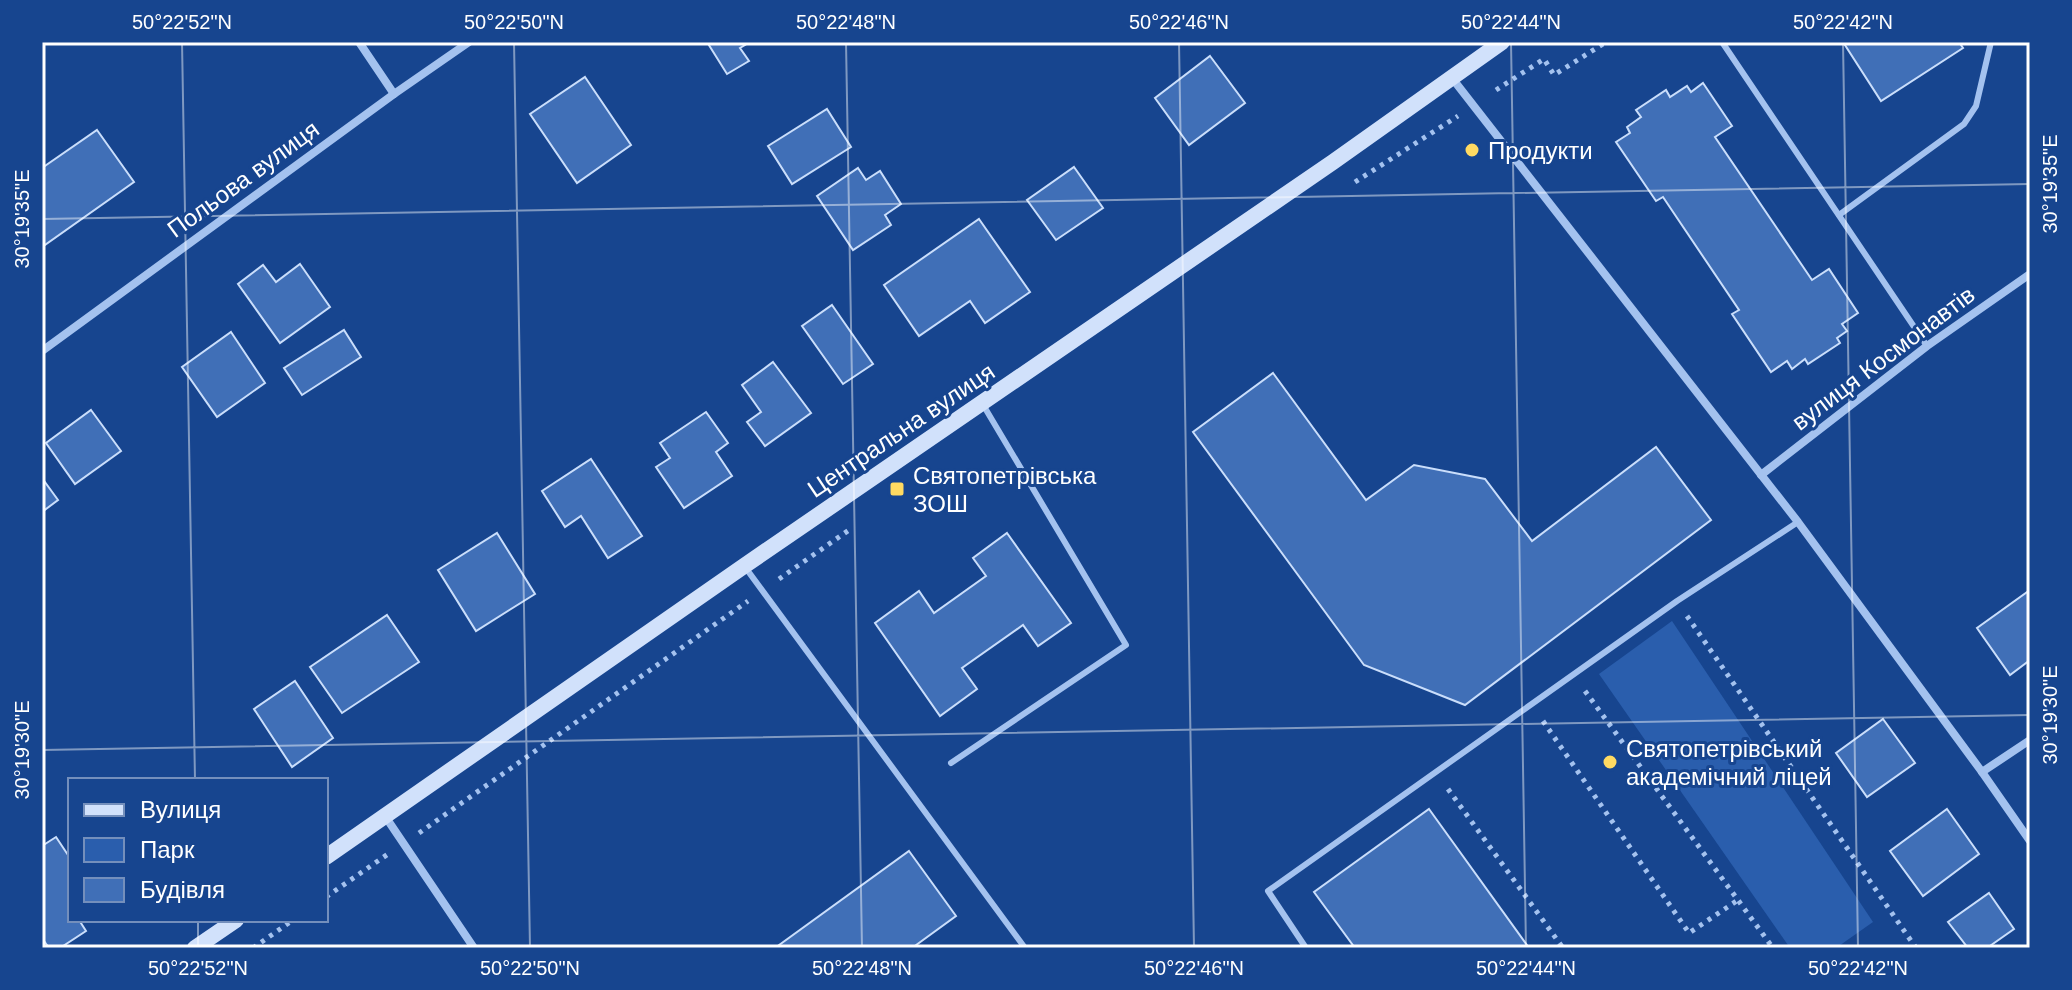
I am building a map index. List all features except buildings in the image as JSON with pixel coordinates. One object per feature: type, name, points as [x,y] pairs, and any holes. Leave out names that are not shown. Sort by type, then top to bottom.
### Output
[{"type":"main road","name":"Центральна вулиця","points":[[328,856],[1502,42]]},
{"type":"main road","points":[[195,948],[233,922]]},
{"type":"street","points":[[359,42],[394,94]]},
{"type":"street","name":"Польова вулиця","points":[[42,351],[469,42]]},
{"type":"street","points":[[1452,78],[1798,522],[2030,841]]},
{"type":"street","name":"вулиця Космонавтів","points":[[1761,475],[1927,346],[2030,274]]},
{"type":"street","points":[[1982,772],[2030,740]]},
{"type":"street","points":[[385,816],[474,948]]},
{"type":"lane","points":[[1722,42],[1927,346]]},
{"type":"lane","points":[[1839,215],[1964,124],[1976,106],[1991,42]]},
{"type":"lane","points":[[951,763],[1126,645],[982,403]]},
{"type":"lane","points":[[1306,948],[1268,891],[1677,601],[1798,522]]},
{"type":"lane","points":[[744,566],[1025,948]]},
{"type":"path","points":[[1496,90],[1544,59],[1554,75],[1606,42]]},
{"type":"path","points":[[328,896],[763,590]]},
{"type":"path","points":[[1677,601],[1916,948]]},
{"type":"path","points":[[1573,674],[1773,948]]},
{"type":"path","points":[[1531,704],[1689,933],[1738,900]]},
{"type":"path","points":[[1435,772],[1563,948]]},
{"type":"path","points":[[253,948],[290,922]]},
{"type":"green space","points":[[1672,621],[1873,922],[1836,948],[1790,948],[1599,674]]},
{"type":"place","name":"Продукти","points":[[1472,150]]},
{"type":"place","name":"Святопетрівська ЗОШ","points":[[897,489]]},
{"type":"place","name":"Святопетрівський академічний ліцей","points":[[1610,762]]}]
